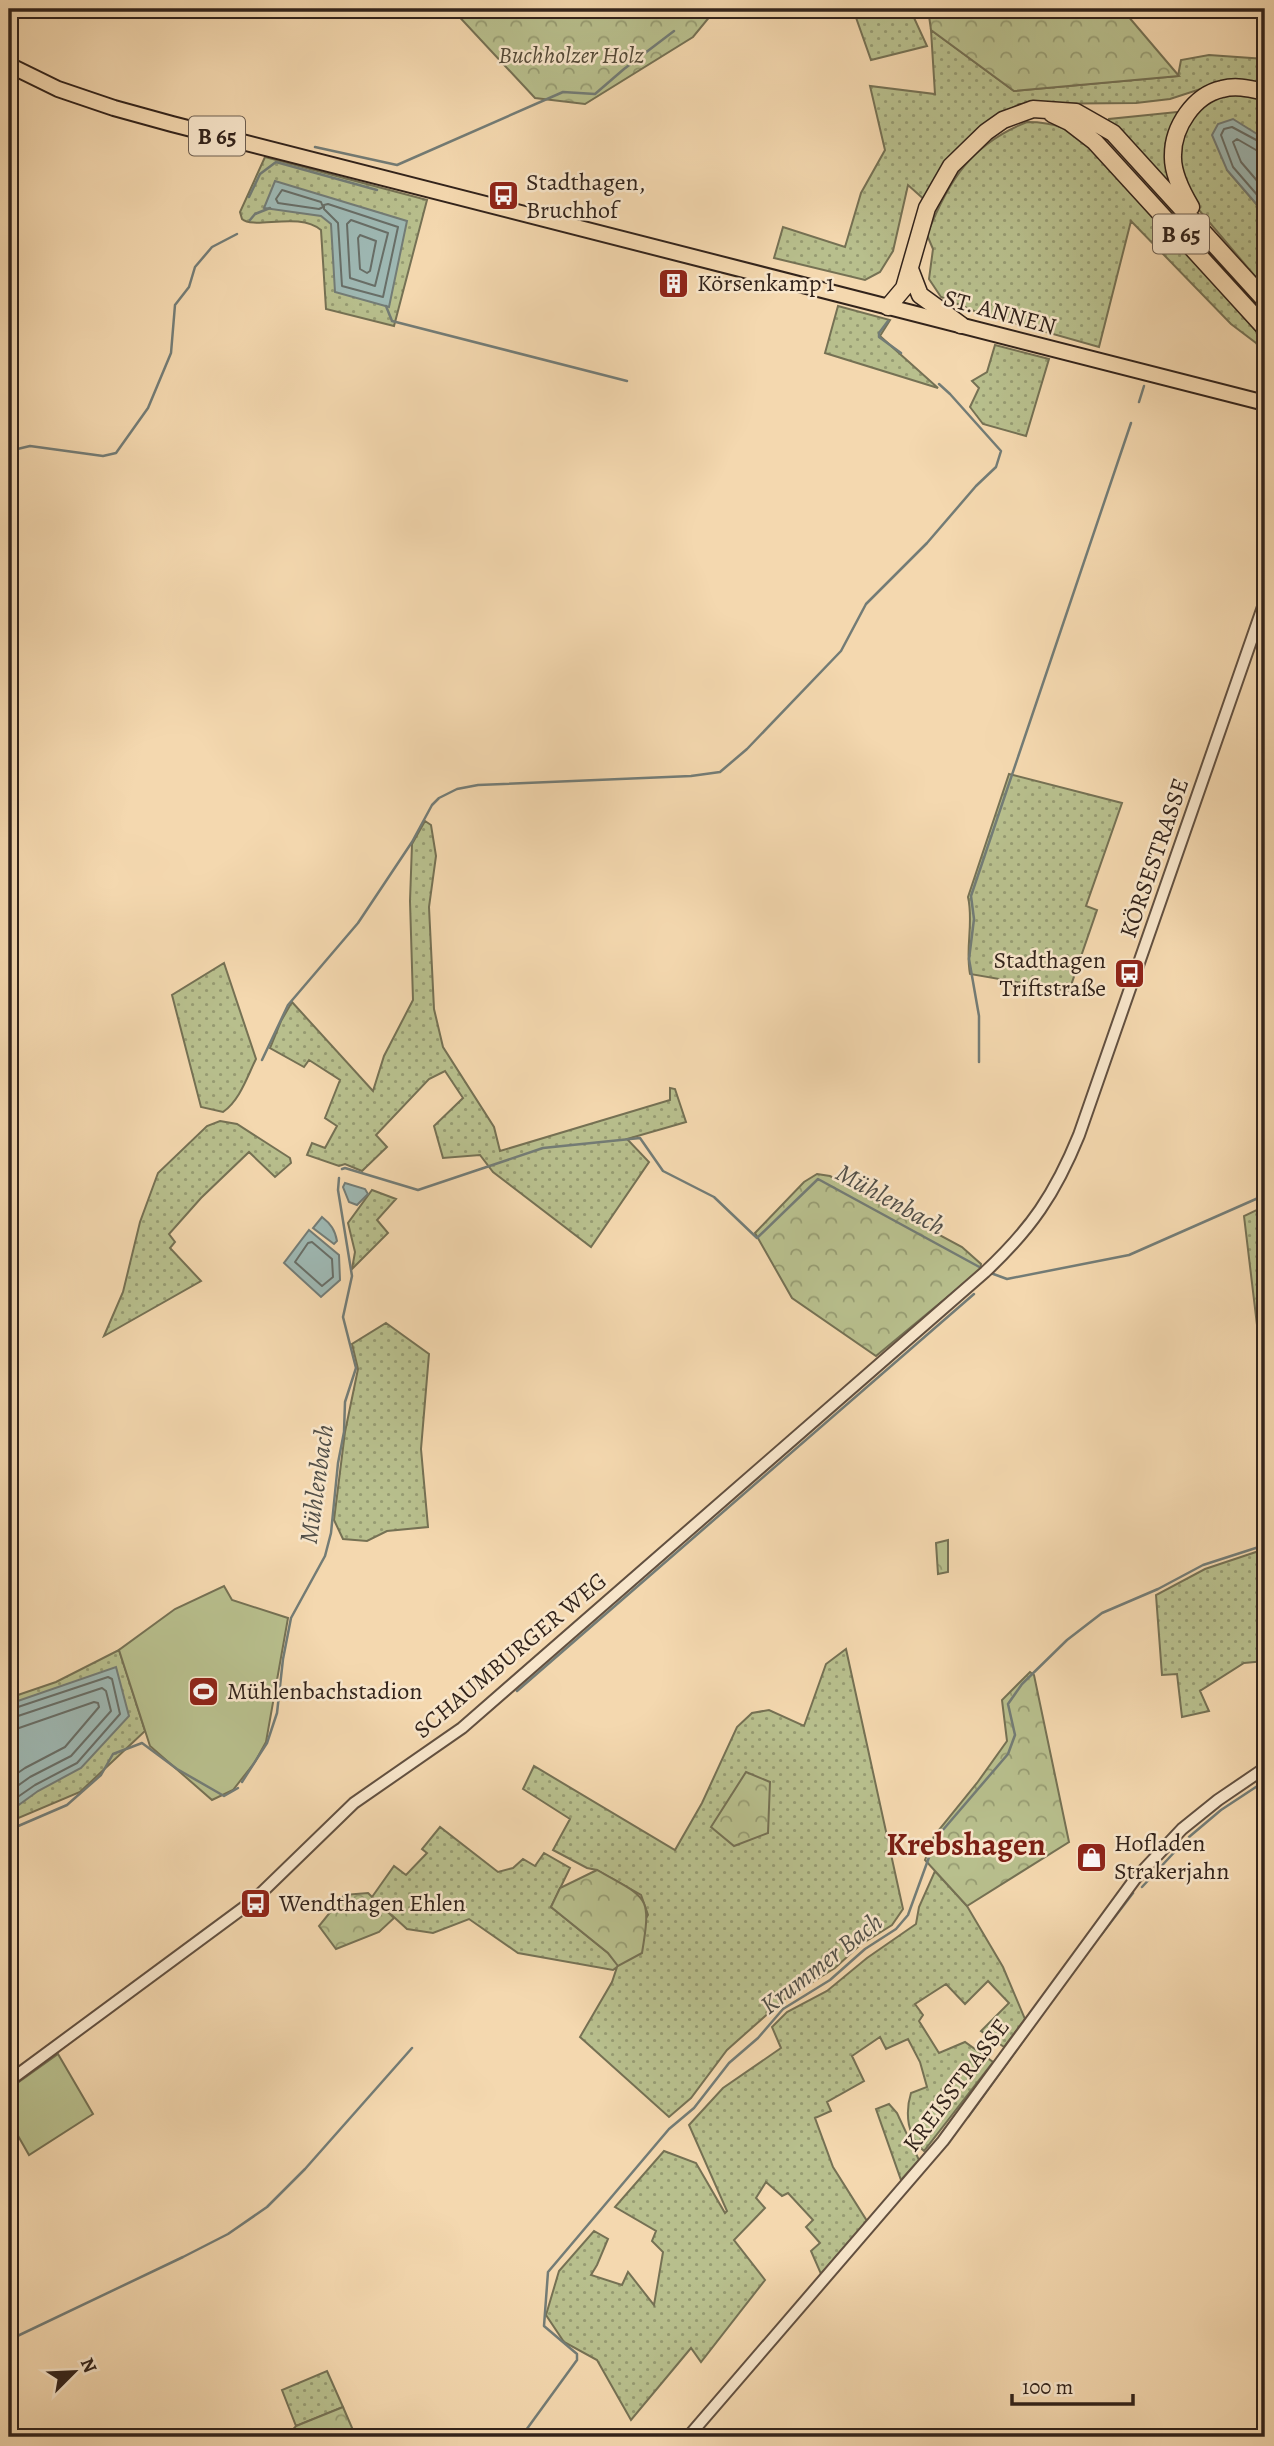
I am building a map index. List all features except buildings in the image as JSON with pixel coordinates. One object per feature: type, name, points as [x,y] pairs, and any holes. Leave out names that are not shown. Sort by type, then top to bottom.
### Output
[{"type":"highway","points":[[1226,254],[1189,205],[1177,180],[1172,156],[1177,131],[1189,112],[1206,94],[1223,88],[1242,87],[1265,92]]},
{"type":"highway","name":"B 65","points":[[1044,109],[1069,122],[1096,142],[1265,328]]},
{"type":"highway","name":"B 65","points":[[888,307],[904,288],[927,208],[951,166],[972,143],[1003,120],[1021,112],[1044,109],[1076,112],[1113,133],[1226,254],[1265,300]]},
{"type":"highway","points":[[910,269],[920,295],[961,326]]},
{"type":"main road","name":"ST. ANNEN","points":[[9,65],[58,89],[114,108],[1265,403]]},
{"type":"street","name":"KÖRSESTRASSE","points":[[1021,1238],[1043,1209],[1062,1176],[1079,1135],[1265,601]]},
{"type":"street","name":"SCHAUMBURGER WEG","points":[[9,2081],[254,1900],[354,1803],[462,1728],[1021,1238]]},
{"type":"street","name":"KREISSTRASSE","points":[[688,2437],[943,2141],[1135,1879],[1182,1829],[1265,1768]]},
{"type":"green space","name":"Buchholzer Holz","points":[[452,9],[716,9],[693,37],[585,104],[535,98]]},
{"type":"green space","points":[[853,9],[910,9],[927,46],[871,60]]},
{"type":"green space","points":[[928,9],[1122,9],[1179,76],[1014,91],[931,30]]},
{"type":"green space","points":[[931,30],[1014,91],[1178,76],[1181,60],[1209,55],[1265,59],[1265,86],[1222,82],[1170,99],[1136,103],[1019,104],[978,128],[957,149],[940,172],[926,201],[908,185],[893,251],[880,272],[865,280],[774,258],[783,227],[845,247],[861,193],[885,150],[870,86],[935,94]]},
{"type":"green space","points":[[1242,92],[1265,97],[1265,139],[1260,134],[1227,170],[1265,214],[1265,288],[1193,203],[1177,156],[1181,133],[1207,101]]},
{"type":"green space","points":[[1177,112],[1180,115],[1169,184],[1108,122],[1109,119]]},
{"type":"green space","points":[[1027,122],[1046,123],[1062,128],[1091,146],[1265,341],[1265,356],[1256,343],[1231,324],[1131,221],[1099,347],[979,313],[941,297],[929,279],[933,249],[927,235],[935,216],[953,181],[976,153],[1007,131]]},
{"type":"green space","points":[[265,157],[427,200],[394,326],[326,309],[321,230],[301,222],[256,223],[242,219],[240,212]]},
{"type":"green space","points":[[838,306],[890,320],[880,336],[938,388],[825,353]]},
{"type":"green space","points":[[995,345],[1049,359],[1026,436],[983,424],[970,407],[979,388],[972,381],[987,372]]},
{"type":"green space","points":[[1009,774],[1122,803],[1086,906],[1097,910],[1069,991],[970,974],[968,897]]},
{"type":"green space","points":[[425,821],[431,825],[436,856],[429,907],[434,1009],[443,1047],[494,1127],[500,1151],[670,1100],[670,1088],[675,1089],[686,1122],[627,1139],[649,1162],[591,1247],[493,1172],[480,1155],[443,1158],[434,1126],[463,1098],[445,1071],[429,1079],[376,1135],[387,1147],[362,1171],[307,1155],[312,1143],[325,1148],[337,1126],[325,1118],[340,1080],[309,1060],[304,1067],[270,1048],[292,1002],[373,1091],[384,1056],[413,1000],[410,901],[412,844]]},
{"type":"green space","points":[[224,963],[256,1059],[239,1095],[223,1112],[201,1107],[172,995]]},
{"type":"green space","points":[[220,1121],[237,1124],[290,1158],[291,1163],[275,1177],[249,1152],[201,1198],[169,1234],[175,1242],[170,1248],[201,1281],[104,1336],[123,1292],[140,1222],[158,1173],[207,1126]]},
{"type":"green space","points":[[817,1174],[830,1176],[962,1247],[981,1264],[980,1270],[876,1356],[792,1298],[755,1233],[804,1182]]},
{"type":"green space","points":[[372,1190],[396,1199],[377,1220],[388,1233],[352,1269],[355,1252],[348,1223]]},
{"type":"green space","points":[[1265,1206],[1265,1392],[1244,1216]]},
{"type":"green space","points":[[386,1323],[429,1354],[421,1449],[428,1527],[387,1531],[367,1541],[343,1539],[334,1520],[345,1432],[358,1369],[352,1344]]},
{"type":"green space","points":[[948,1540],[948,1572],[938,1574],[936,1543]]},
{"type":"green space","points":[[1265,1549],[1265,1661],[1244,1663],[1200,1691],[1209,1711],[1182,1717],[1177,1674],[1162,1675],[1156,1595],[1205,1569]]},
{"type":"green space","name":"Mühlenbachstadion","points":[[224,1586],[232,1600],[288,1618],[266,1742],[255,1762],[233,1790],[212,1800],[150,1746],[119,1650],[175,1609]]},
{"type":"green space","points":[[846,1649],[903,1909],[892,1925],[860,1945],[835,1968],[782,2001],[727,2050],[691,2098],[669,2117],[580,2037],[612,1982],[617,1967],[613,1970],[518,1953],[469,1919],[433,1933],[407,1929],[372,1897],[394,1866],[406,1875],[427,1853],[422,1849],[440,1827],[498,1872],[513,1868],[523,1859],[535,1866],[544,1853],[570,1868],[551,1907],[608,1953],[618,1965],[648,1915],[641,1895],[597,1870],[587,1868],[553,1850],[570,1819],[523,1789],[534,1766],[675,1850],[702,1803],[737,1727],[752,1713],[769,1710],[804,1726],[826,1664]]},
{"type":"green space","points":[[119,1650],[145,1731],[80,1792],[9,1822],[9,1698],[56,1682]]},
{"type":"green space","points":[[1030,1672],[1034,1675],[1069,1842],[967,1906],[925,1860],[934,1836],[1007,1741],[1002,1700]]},
{"type":"green space","points":[[746,1772],[770,1782],[768,1833],[734,1846],[711,1827]]},
{"type":"green space","points":[[597,1870],[636,1893],[645,1908],[642,1953],[618,1966],[608,1953],[551,1907],[560,1888]]},
{"type":"green space","points":[[935,1871],[967,1906],[1003,1967],[1025,2019],[1004,2047],[981,2031],[1009,2003],[988,1981],[965,2004],[946,1984],[915,2004],[923,2015],[919,2021],[939,2053],[965,2042],[993,2062],[924,2151],[918,2146],[911,2132],[908,2108],[911,2093],[927,2087],[920,2062],[908,2039],[886,2049],[880,2037],[852,2056],[864,2081],[827,2102],[831,2111],[815,2118],[833,2167],[867,2221],[821,2274],[811,2251],[820,2243],[806,2227],[813,2220],[788,2193],[782,2196],[766,2182],[756,2198],[765,2208],[734,2240],[765,2280],[701,2362],[691,2348],[631,2420],[597,2360],[564,2342],[546,2315],[559,2271],[594,2231],[608,2239],[591,2275],[622,2285],[628,2272],[654,2305],[663,2252],[652,2241],[656,2231],[615,2207],[664,2151],[696,2163],[725,2213],[727,2211],[689,2125],[723,2088],[781,2048],[772,2027],[787,2012],[827,1991],[867,1958],[916,1924],[919,1907]]},
{"type":"green space","points":[[368,1893],[394,1918],[379,1932],[336,1949],[319,1926],[344,1895]]},
{"type":"green space","points":[[58,2054],[93,2114],[29,2155],[9,2120],[9,2089]]},
{"type":"green space","points":[[889,2104],[897,2113],[919,2160],[901,2180],[876,2109]]},
{"type":"green space","points":[[327,2371],[343,2407],[296,2426],[282,2390]]},
{"type":"green space","points":[[343,2407],[356,2437],[286,2437],[296,2426]]},
{"type":"water","points":[[1233,119],[1265,139],[1265,214],[1227,170],[1212,135],[1218,124]]},
{"type":"water","points":[[275,181],[407,221],[389,307],[335,292],[331,224],[321,216],[264,208]]},
{"type":"water","points":[[345,1183],[365,1189],[368,1194],[357,1205],[349,1202],[343,1187]]},
{"type":"water","points":[[322,1217],[334,1230],[337,1241],[334,1244],[313,1228]]},
{"type":"water","points":[[309,1230],[339,1255],[340,1280],[321,1297],[284,1263]]},
{"type":"water","points":[[116,1667],[129,1716],[81,1768],[38,1791],[9,1812],[9,1704]]},
{"type":"waterway","points":[[315,147],[397,165],[563,92],[595,94],[674,31]]},
{"type":"waterway","points":[[249,197],[260,174],[276,162],[377,190]]},
{"type":"waterway","points":[[250,220],[255,214],[270,208]]},
{"type":"waterway","points":[[9,451],[30,446],[103,456],[116,453],[148,408],[171,353],[175,305],[189,287],[195,267],[212,247],[237,234]]},
{"type":"waterway","points":[[386,306],[392,321],[627,381]]},
{"type":"waterway","points":[[888,321],[879,337],[901,353]]},
{"type":"waterway","points":[[262,1060],[288,1005],[358,923],[439,798],[457,789],[478,785],[691,776],[720,772],[747,749],[841,651],[866,604],[927,543],[996,467],[1001,451],[939,384]]},
{"type":"waterway","points":[[1139,402],[1144,386]]},
{"type":"waterway","points":[[979,1062],[979,1016],[969,959],[974,919],[971,896],[1131,423]]},
{"type":"waterway","name":"Mühlenbach","points":[[342,1169],[418,1190],[543,1148],[640,1138],[663,1171],[714,1197],[757,1238],[818,1179],[983,1269]]},
{"type":"waterway","name":"Mühlenbach","points":[[242,1782],[267,1743],[277,1713],[291,1618],[325,1556],[331,1533],[344,1432],[345,1402],[356,1368],[343,1317],[352,1276],[338,1190],[339,1178]]},
{"type":"waterway","name":"Mühlenbach","points":[[988,1272],[1007,1279],[1129,1255],[1265,1195]]},
{"type":"waterway","points":[[517,1691],[974,1294]]},
{"type":"waterway","name":"Krummer Bach","points":[[521,2437],[577,2360],[577,2354],[544,2326],[548,2272],[669,2129],[694,2108],[729,2063],[758,2038],[783,2009],[830,1980],[865,1949],[896,1929],[908,1915],[936,1838],[1008,1754],[1015,1735],[1008,1704],[1022,1684],[1067,1640],[1102,1613],[1158,1589],[1203,1565],[1265,1545]]},
{"type":"waterway","name":"Mühlenbach","points":[[9,1830],[67,1805],[101,1775],[113,1754],[142,1743],[177,1769],[224,1796],[238,1788]]},
{"type":"waterway","points":[[1189,1837],[1221,1810],[1265,1781]]},
{"type":"waterway","points":[[1142,1887],[1181,1845]]},
{"type":"waterway","points":[[1101,1935],[1133,1893]]},
{"type":"waterway","points":[[968,2117],[1028,2034]]},
{"type":"waterway","points":[[9,2340],[228,2234],[267,2207],[305,2169],[412,2048]]},
{"type":"place","name":"Stadthagen, Bruchhof","points":[[503,196]]},
{"type":"place","name":"Körsenkamp 1","points":[[674,283]]},
{"type":"place","name":"Stadthagen Triftstraße","points":[[1129,974]]},
{"type":"place","name":"Mühlenbachstadion","points":[[204,1691]]},
{"type":"place","name":"Hofladen Strakerjahn","points":[[1091,1857]]},
{"type":"place","name":"Wendthagen Ehlen","points":[[256,1903]]},
{"type":"district","name":"Krebshagen","points":[[966,1844]]}]
